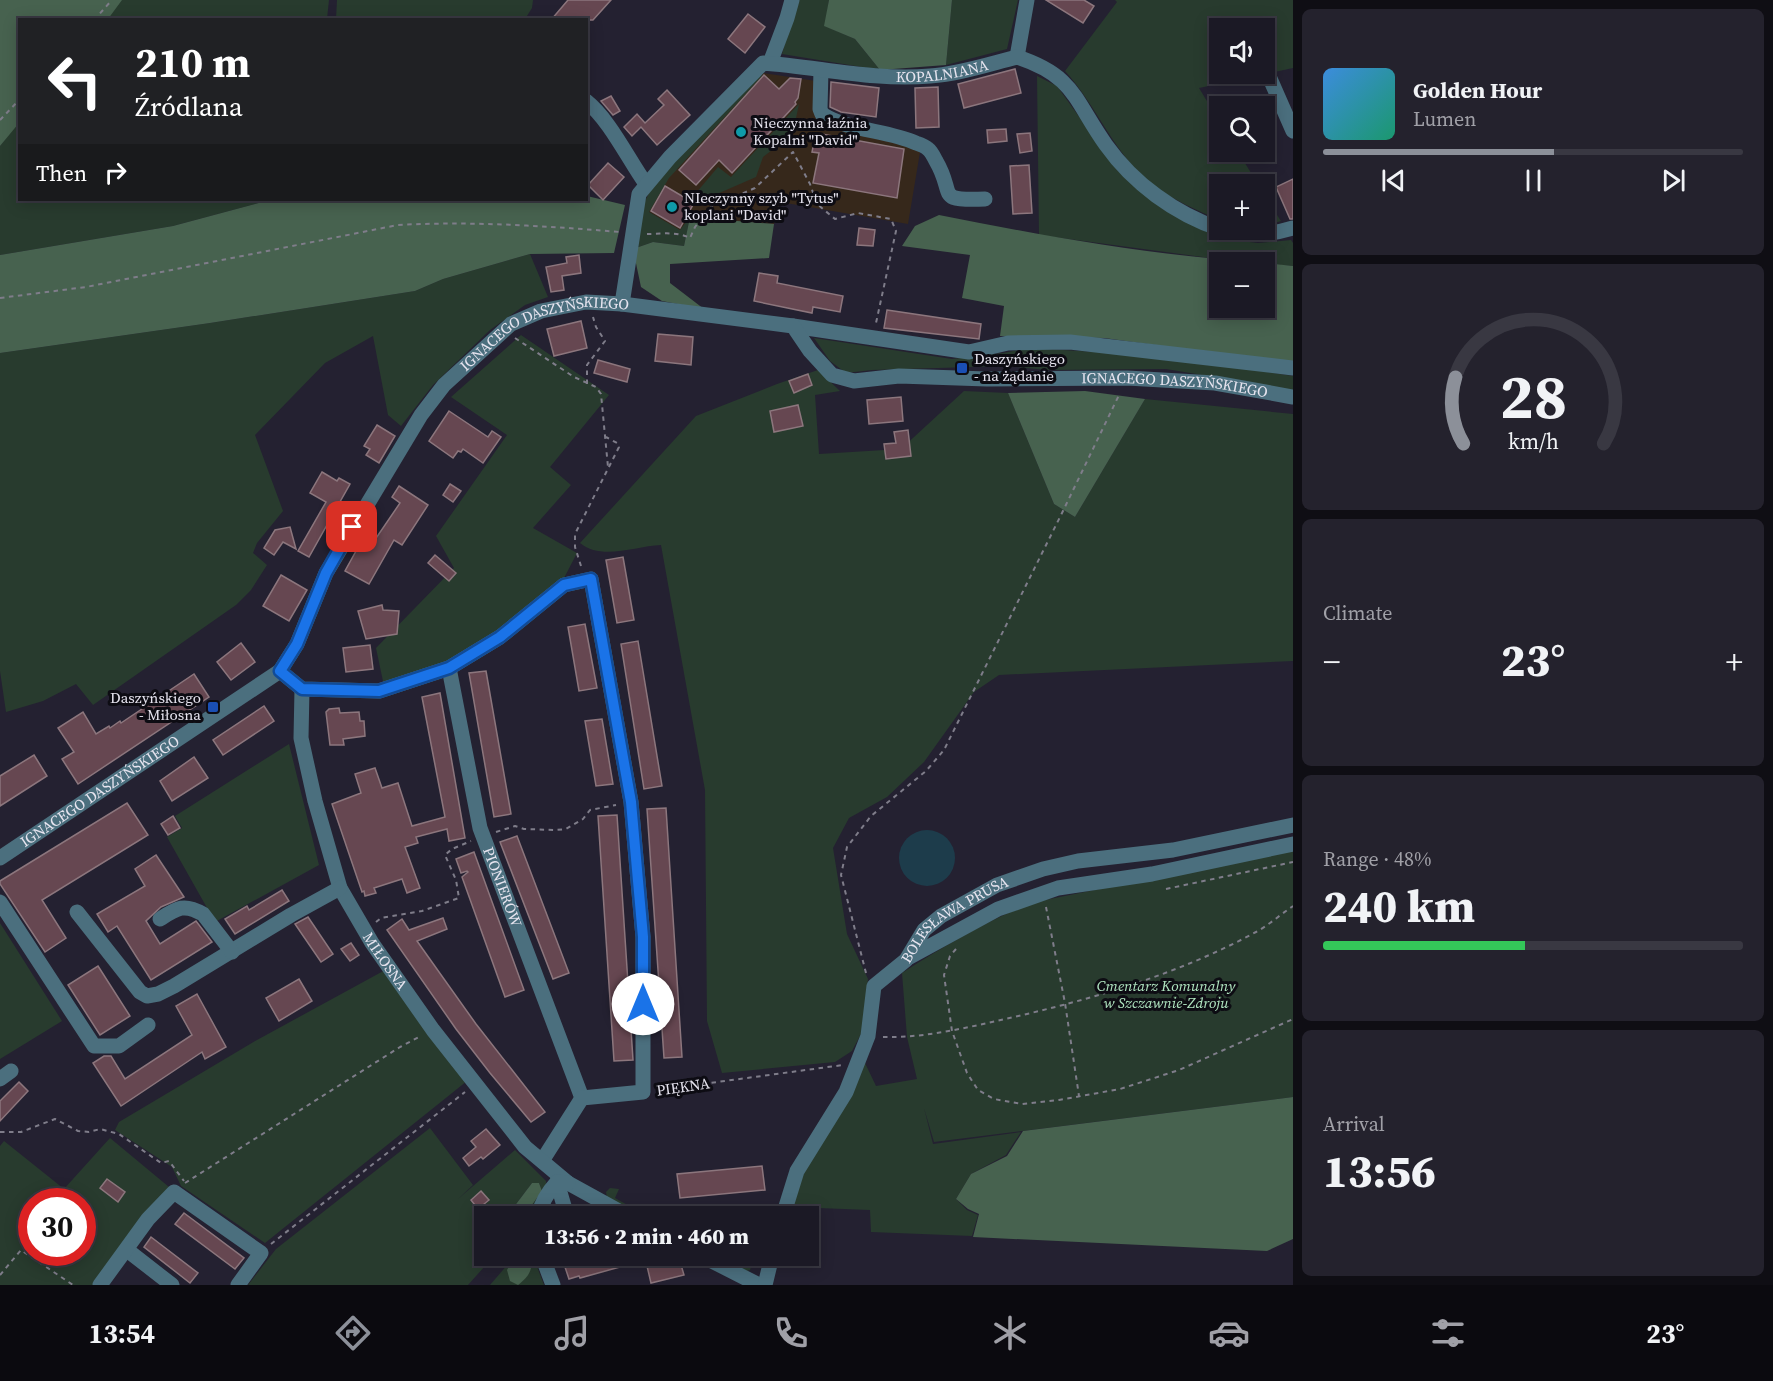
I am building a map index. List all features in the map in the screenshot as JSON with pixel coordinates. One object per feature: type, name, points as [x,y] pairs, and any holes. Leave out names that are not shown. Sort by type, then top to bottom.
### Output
[{"type":"street","points":[[622,304],[639,194],[763,63],[770,63],[792,0]]},
{"type":"street","points":[[1027,0],[1017,57],[1038,65],[1060,78],[1079,101],[1106,145],[1123,166],[1149,190],[1186,213],[1209,224]]},
{"type":"street","name":"KOPALNIANA","points":[[770,63],[874,75],[930,76],[1017,57]]},
{"type":"street","points":[[821,70],[820,109],[822,114],[836,121],[903,139],[929,149],[942,171],[944,186],[950,195],[956,199],[985,199]]},
{"type":"street","points":[[1272,84],[1293,131]]},
{"type":"street","points":[[588,103],[604,120],[646,184]]},
{"type":"street","points":[[1275,233],[1293,228]]},
{"type":"street","name":"IGNACEGO DASZYŃSKIEGO","points":[[0,858],[280,671],[297,644],[332,563],[422,415],[444,385],[511,324],[541,311],[589,302],[622,304],[793,326],[810,351],[832,375],[854,381],[899,375],[987,379],[1127,378],[1215,383],[1293,396]]},
{"type":"street","points":[[793,326],[969,352],[1008,343],[1070,342],[1293,368]]},
{"type":"street","points":[[280,671],[302,689],[379,691],[449,668],[500,637],[564,585],[588,580],[631,802],[643,937],[643,1092]]},
{"type":"street","name":"PIONIERÓW","points":[[449,668],[483,836],[582,1098]]},
{"type":"street","name":"MIŁOSNA","points":[[302,689],[301,738],[315,801],[340,888],[365,931],[433,1030],[525,1147],[562,1182]]},
{"type":"street","name":"BOLESŁAWA PRUSA","points":[[874,986],[906,960],[924,930],[941,916],[997,885],[1043,869],[1078,861],[1173,850],[1293,825]]},
{"type":"street","points":[[906,960],[998,909],[1058,888],[1152,874],[1293,844]]},
{"type":"street","points":[[77,912],[140,992],[147,996],[158,994],[174,986],[340,888]]},
{"type":"street","points":[[0,902],[94,1046],[119,1046],[148,1025]]},
{"type":"street","points":[[160,919],[175,909],[187,907],[196,910],[203,914],[232,952]]},
{"type":"street","points":[[786,1206],[797,1171],[846,1092],[868,1036],[874,986]]},
{"type":"street","name":"PIĘKNA","points":[[582,1098],[643,1092]]},
{"type":"street","points":[[542,1161],[582,1098]]},
{"type":"street","points":[[541,1206],[562,1182]]},
{"type":"street","points":[[562,1182],[566,1206]]},
{"type":"street","points":[[562,1182],[608,1206]]},
{"type":"street","points":[[100,1285],[148,1219],[180,1188],[261,1253],[238,1285]]},
{"type":"street","points":[[127,1250],[172,1285]]},
{"type":"street","points":[[546,1266],[553,1285]]},
{"type":"street","points":[[722,1266],[759,1285]]},
{"type":"street","points":[[765,1285],[770,1266]]},
{"type":"path","points":[[96,18],[112,0]]},
{"type":"path","points":[[0,120],[18,101]]},
{"type":"path","points":[[641,233],[657,232],[686,235],[690,238],[695,227],[715,201],[732,198],[755,188],[793,152],[810,184],[817,204],[835,219],[858,213],[891,219],[896,231],[873,338]]},
{"type":"path","points":[[0,298],[86,287],[398,225],[462,223],[620,232]]},
{"type":"path","points":[[587,384],[587,365],[605,341],[596,327],[589,302]]},
{"type":"path","points":[[511,335],[574,377],[596,387],[601,394],[608,467]]},
{"type":"path","points":[[874,986],[868,979],[841,875],[847,847],[871,816],[926,771],[944,750],[1127,378]]},
{"type":"path","points":[[588,580],[575,547],[575,534],[619,447],[617,443],[605,436]]},
{"type":"path","points":[[365,931],[381,918],[422,911],[459,898],[456,880],[445,855],[452,849],[515,826],[524,829],[566,829],[583,819],[590,810],[631,802]]},
{"type":"path","points":[[1166,889],[1293,862]]},
{"type":"path","points":[[1044,893],[1065,1004],[1079,1096]]},
{"type":"path","points":[[868,1036],[907,1037],[952,1031],[1065,1004],[1129,985],[1194,961],[1257,932],[1293,906]]},
{"type":"path","points":[[962,943],[950,956],[944,975],[952,1031],[967,1073],[978,1090],[994,1099],[1022,1104],[1120,1089],[1179,1070],[1293,1019]]},
{"type":"path","points":[[0,1132],[21,1132],[55,1119],[78,1131],[89,1132],[100,1129],[119,1134],[161,1163],[170,1161],[180,1188],[400,1047],[433,1030]]},
{"type":"path","name":"PIĘKNA","points":[[643,1092],[857,1063]]},
{"type":"path","points":[[261,1253],[474,1084]]},
{"type":"path","points":[[0,1275],[21,1250],[73,1285]]},
{"type":"shaded area","points":[[763,73],[816,81],[816,120],[913,145],[920,152],[908,224],[780,202],[774,224],[690,217],[680,231],[644,209],[669,175]]},
{"type":"green space","points":[[0,0],[329,0],[327,18],[18,18],[18,201],[266,201],[173,226],[0,255],[0,146],[6,138]]},
{"type":"green space","points":[[0,0],[122,0],[109,18],[18,18],[18,124],[0,146]]},
{"type":"green space","points":[[337,0],[533,0],[532,8],[526,18],[336,18]]},
{"type":"green space","points":[[797,0],[829,0],[825,26],[855,39],[880,70],[782,54]]},
{"type":"green space","points":[[829,0],[952,0],[946,65],[880,70],[855,39],[824,26]]},
{"type":"green space","points":[[952,0],[1018,0],[1007,49],[946,65]]},
{"type":"green space","points":[[1115,0],[1293,0],[1293,68],[1275,72],[1275,18],[1209,18],[1209,84],[1218,84],[1199,88],[1209,104],[1209,162],[1244,162],[1252,174],[1209,174],[1209,215],[1169,195],[1140,173],[1128,160],[1065,71],[1117,2]]},
{"type":"green space","points":[[763,75],[669,178],[649,212],[680,230],[690,217],[684,246],[653,242],[633,249],[641,209],[650,191],[667,168],[756,77]]},
{"type":"green space","points":[[1037,76],[1057,86],[1118,171],[1183,220],[1209,232],[1209,240],[1258,243],[1291,240],[1293,266],[1275,264],[1275,252],[1209,252],[1209,258],[1039,235]]},
{"type":"green space","points":[[799,104],[795,123],[785,140],[763,157],[756,177],[701,201],[696,193],[718,167],[731,177]]},
{"type":"green space","points":[[588,196],[625,205],[614,253],[530,254],[443,279],[415,291],[0,353],[0,255],[173,226],[266,201],[588,201]]},
{"type":"green space","points":[[1275,212],[1281,221],[1275,223]]},
{"type":"green space","points":[[939,215],[1059,238],[1209,258],[1209,318],[1275,318],[1275,264],[1293,266],[1293,364],[1104,338],[1000,336],[1004,306],[962,298],[970,255],[902,246],[915,226]]},
{"type":"green space","points":[[690,217],[774,224],[769,258],[670,264],[670,283],[704,309],[662,301],[641,287],[633,249],[653,242],[684,246]]},
{"type":"green space","points":[[530,254],[548,297],[525,305],[490,330],[433,385],[401,426],[388,415],[373,336],[325,363],[255,435],[283,511],[257,543],[253,553],[267,565],[251,590],[236,605],[93,705],[76,684],[43,701],[6,712],[0,671],[0,353],[415,291],[443,279]]},
{"type":"green space","points":[[521,335],[609,395],[550,467],[571,485],[533,528],[577,553],[563,580],[462,660],[384,686],[376,648],[454,568],[436,536],[507,435],[451,397]]},
{"type":"green space","points":[[814,338],[952,359],[1028,348],[1165,356],[1293,376],[1293,390],[1166,369],[1047,370],[1004,366],[872,370],[846,373],[830,361]]},
{"type":"green space","points":[[818,370],[840,391],[815,395],[819,454],[901,449],[964,391],[1008,393],[1054,504],[1075,517],[1145,399],[1293,414],[1293,661],[999,675],[974,692],[924,762],[887,797],[849,818],[833,848],[847,934],[868,979],[862,1032],[852,1051],[835,1062],[722,1073],[707,1021],[705,790],[661,545],[608,552],[598,551],[580,543],[696,416]]},
{"type":"green space","points":[[1085,391],[1145,399],[1075,517],[1054,504],[1008,393]]},
{"type":"green space","points":[[289,744],[319,865],[215,922],[167,837],[182,828],[175,816]]},
{"type":"green space","name":"Cmentarz Komunalny w Szczawnie-Zdroju","points":[[1293,850],[1293,1097],[934,1142],[924,1108],[933,1144],[1021,1132],[1006,1155],[971,1174],[956,1199],[967,1210],[978,1215],[972,1236],[871,1232],[870,1210],[792,1206],[799,1180],[865,1063],[876,1086],[917,1079],[907,1037],[902,973],[983,925],[1035,902]]},
{"type":"green space","points":[[0,923],[62,1021],[0,1059]]},
{"type":"green space","points":[[387,969],[467,1081],[265,1243],[181,1186],[172,1167],[115,1130],[119,1122],[257,1040]]},
{"type":"green space","points":[[1293,1097],[1293,1239],[1267,1251],[973,1237],[979,1214],[968,1209],[956,1199],[971,1174],[1007,1156],[1023,1131]]},
{"type":"green space","points":[[430,1128],[473,1185],[458,1199],[515,1150],[546,1181],[546,1186],[533,1206],[531,1206],[542,1191],[539,1183],[532,1183],[515,1206],[483,1206],[489,1201],[481,1191],[470,1200],[475,1206],[474,1266],[485,1266],[468,1285],[248,1285],[276,1249]]},
{"type":"green space","points":[[110,1138],[169,1187],[93,1285],[0,1285],[0,1146],[4,1141],[63,1188],[18,1188],[18,1266],[96,1266],[96,1188],[65,1188]]},
{"type":"green space","points":[[532,1183],[539,1183],[542,1191],[531,1206],[515,1206]]},
{"type":"green space","points":[[610,1188],[619,1189],[615,1198],[629,1206],[623,1206],[607,1198],[606,1192]]},
{"type":"green space","points":[[506,1266],[537,1266],[544,1285],[490,1285]]},
{"type":"green space","points":[[509,1266],[531,1266],[527,1276],[518,1285],[510,1281],[507,1270]]},
{"type":"green space","points":[[737,1266],[751,1266],[747,1271]]},
{"type":"water","points":[[927,830],[938,832],[947,838],[953,847],[955,858],[953,869],[947,878],[938,884],[927,886],[916,884],[907,878],[901,869],[899,858],[901,847],[907,838],[916,832]]},
{"type":"building","points":[[568,0],[611,0],[593,20],[553,18]]},
{"type":"building","points":[[1046,0],[1084,0],[1094,6],[1083,23]]},
{"type":"building","points":[[748,14],[765,27],[745,53],[728,39]]},
{"type":"building","points":[[1015,69],[1021,93],[964,108],[958,84]]},
{"type":"building","name":"Nieczynna łaźnia Kopalni \"David\"","points":[[764,75],[779,89],[790,78],[801,79],[796,104],[732,173],[719,160],[696,185],[679,170]]},
{"type":"building","points":[[831,82],[879,88],[876,117],[841,112],[830,107]]},
{"type":"building","points":[[938,87],[939,127],[916,128],[915,88]]},
{"type":"building","points":[[667,90],[690,115],[657,145],[641,127],[632,136],[624,127],[637,114],[645,123],[664,105],[658,99]]},
{"type":"building","points":[[611,96],[620,111],[613,115],[601,101]]},
{"type":"building","points":[[1006,129],[1007,141],[988,143],[987,130]]},
{"type":"building","points":[[816,133],[904,149],[897,198],[813,183],[819,153],[812,152]]},
{"type":"building","points":[[1030,133],[1032,151],[1020,153],[1017,134]]},
{"type":"building","points":[[608,163],[624,177],[603,200],[588,185]]},
{"type":"building","points":[[1029,165],[1032,213],[1013,214],[1010,166]]},
{"type":"building","points":[[1293,179],[1293,219],[1290,219],[1276,187]]},
{"type":"building","name":"NIeczynny szyb \"Tytus\" koplani \"David\"","points":[[665,186],[694,203],[680,228],[651,211]]},
{"type":"building","points":[[859,228],[875,230],[873,246],[857,245]]},
{"type":"building","points":[[579,255],[581,273],[562,276],[564,290],[551,292],[546,267],[567,263],[566,257]]},
{"type":"building","points":[[759,273],[778,276],[777,283],[843,296],[840,312],[813,307],[812,313],[754,301]]},
{"type":"building","points":[[887,310],[981,324],[979,339],[884,328]]},
{"type":"building","points":[[581,321],[587,348],[554,356],[547,329]]},
{"type":"building","points":[[658,334],[693,337],[691,365],[655,361]]},
{"type":"building","points":[[598,360],[630,369],[627,382],[594,373]]},
{"type":"building","points":[[808,374],[812,385],[794,393],[789,381]]},
{"type":"building","points":[[901,397],[903,421],[869,424],[867,400]]},
{"type":"building","points":[[798,405],[803,426],[774,432],[770,411]]},
{"type":"building","points":[[449,411],[488,437],[492,431],[501,437],[483,463],[463,449],[461,452],[458,451],[453,458],[429,441]]},
{"type":"building","points":[[377,425],[395,436],[379,463],[366,455],[370,449],[364,446]]},
{"type":"building","points":[[908,430],[911,456],[886,459],[884,444],[896,443],[894,432]]},
{"type":"building","points":[[322,472],[337,481],[339,478],[350,484],[309,557],[298,551],[326,502],[310,493]]},
{"type":"building","points":[[450,484],[461,491],[453,502],[443,495]]},
{"type":"building","points":[[399,486],[428,505],[402,545],[394,540],[369,584],[345,571],[361,542],[370,547],[400,503],[392,497]]},
{"type":"building","points":[[290,527],[296,549],[283,542],[274,555],[264,548],[275,530]]},
{"type":"building","points":[[435,555],[456,573],[449,581],[428,563]]},
{"type":"building","points":[[623,557],[634,620],[617,623],[606,560]]},
{"type":"building","points":[[281,575],[307,590],[289,621],[263,606]]},
{"type":"building","points":[[382,605],[383,610],[399,611],[397,634],[366,639],[358,611]]},
{"type":"building","points":[[585,624],[597,688],[579,691],[568,627]]},
{"type":"building","points":[[638,641],[662,786],[644,789],[621,644]]},
{"type":"building","points":[[241,643],[255,662],[231,680],[217,662]]},
{"type":"building","points":[[370,645],[373,669],[346,672],[343,648]]},
{"type":"building","points":[[486,671],[511,814],[494,817],[469,673]]},
{"type":"building","points":[[194,674],[209,697],[78,784],[62,759],[74,752],[58,728],[83,712],[96,734],[120,721],[121,723]]},
{"type":"building","points":[[440,693],[465,838],[449,841],[447,829],[416,837],[418,843],[405,847],[420,888],[407,893],[402,879],[374,888],[376,893],[365,896],[332,804],[361,793],[355,774],[375,768],[382,788],[398,783],[412,826],[445,817],[422,697]]},
{"type":"building","points":[[264,706],[274,721],[223,755],[213,740]]},
{"type":"building","points":[[339,708],[340,713],[359,712],[360,721],[364,721],[365,736],[343,739],[344,745],[330,745],[326,712],[329,709]]},
{"type":"building","points":[[602,719],[613,784],[596,786],[585,721]]},
{"type":"building","points":[[34,755],[47,776],[0,806],[0,776]]},
{"type":"building","points":[[194,757],[208,778],[172,801],[160,781]]},
{"type":"building","points":[[127,803],[148,835],[42,900],[66,938],[45,952],[0,881]]},
{"type":"building","points":[[666,808],[682,1057],[664,1058],[647,809]]},
{"type":"building","points":[[617,815],[633,1060],[614,1061],[598,816]]},
{"type":"building","points":[[173,816],[180,828],[168,835],[161,824]]},
{"type":"building","points":[[517,836],[569,973],[553,979],[500,842]]},
{"type":"building","points":[[474,852],[524,990],[505,997],[462,877],[468,872],[461,873],[456,859]]},
{"type":"building","points":[[156,855],[184,897],[161,907],[146,921],[160,944],[196,921],[212,942],[151,980],[117,926],[108,932],[97,914],[145,886],[135,869]]},
{"type":"building","points":[[282,890],[289,901],[235,934],[225,919],[247,906],[249,910]]},
{"type":"building","points":[[308,917],[333,954],[321,962],[295,924]]},
{"type":"building","points":[[443,918],[447,929],[417,941],[476,1024],[545,1112],[531,1122],[456,1029],[387,930],[402,919],[409,930]]},
{"type":"building","points":[[351,943],[359,955],[350,961],[341,949]]},
{"type":"building","points":[[98,966],[130,1016],[100,1035],[68,985]]},
{"type":"building","points":[[299,979],[312,1001],[279,1021],[266,998]]},
{"type":"building","points":[[197,994],[226,1047],[205,1059],[202,1052],[121,1106],[93,1063],[104,1056],[111,1056],[125,1079],[192,1035],[176,1006]]},
{"type":"building","points":[[19,1082],[28,1091],[0,1121],[0,1101]]},
{"type":"building","points":[[486,1129],[500,1145],[483,1159],[481,1157],[469,1166],[463,1158],[476,1147],[471,1141]]},
{"type":"building","points":[[762,1166],[765,1190],[680,1198],[677,1174]]},
{"type":"building","points":[[107,1179],[125,1192],[118,1202],[100,1188]]},
{"type":"building","points":[[481,1191],[489,1200],[482,1206],[476,1206],[471,1200]]},
{"type":"building","points":[[184,1213],[244,1258],[235,1269],[175,1224]]},
{"type":"building","points":[[151,1237],[198,1273],[190,1283],[144,1247]]},
{"type":"building","points":[[565,1266],[624,1266],[580,1278],[579,1276],[569,1279]]},
{"type":"building","points":[[647,1266],[681,1266],[684,1275],[651,1283]]},
{"type":"place","name":"Nieczynna łaźnia Kopalni \"David\"","points":[[741,132]]},
{"type":"place","name":"NIeczynny szyb \"Tytus\" koplani \"David\"","points":[[672,207]]},
{"type":"place","name":"Daszyńskiego - na żądanie","points":[[962,368]]},
{"type":"place","name":"Daszyńskiego - Miłosna","points":[[213,707]]},
{"type":"route","points":[[352,527],[326,573],[297,644],[280,671],[302,689],[379,691],[449,668],[500,637],[564,585],[591,579],[631,802],[643,937],[643,1004]]}]
